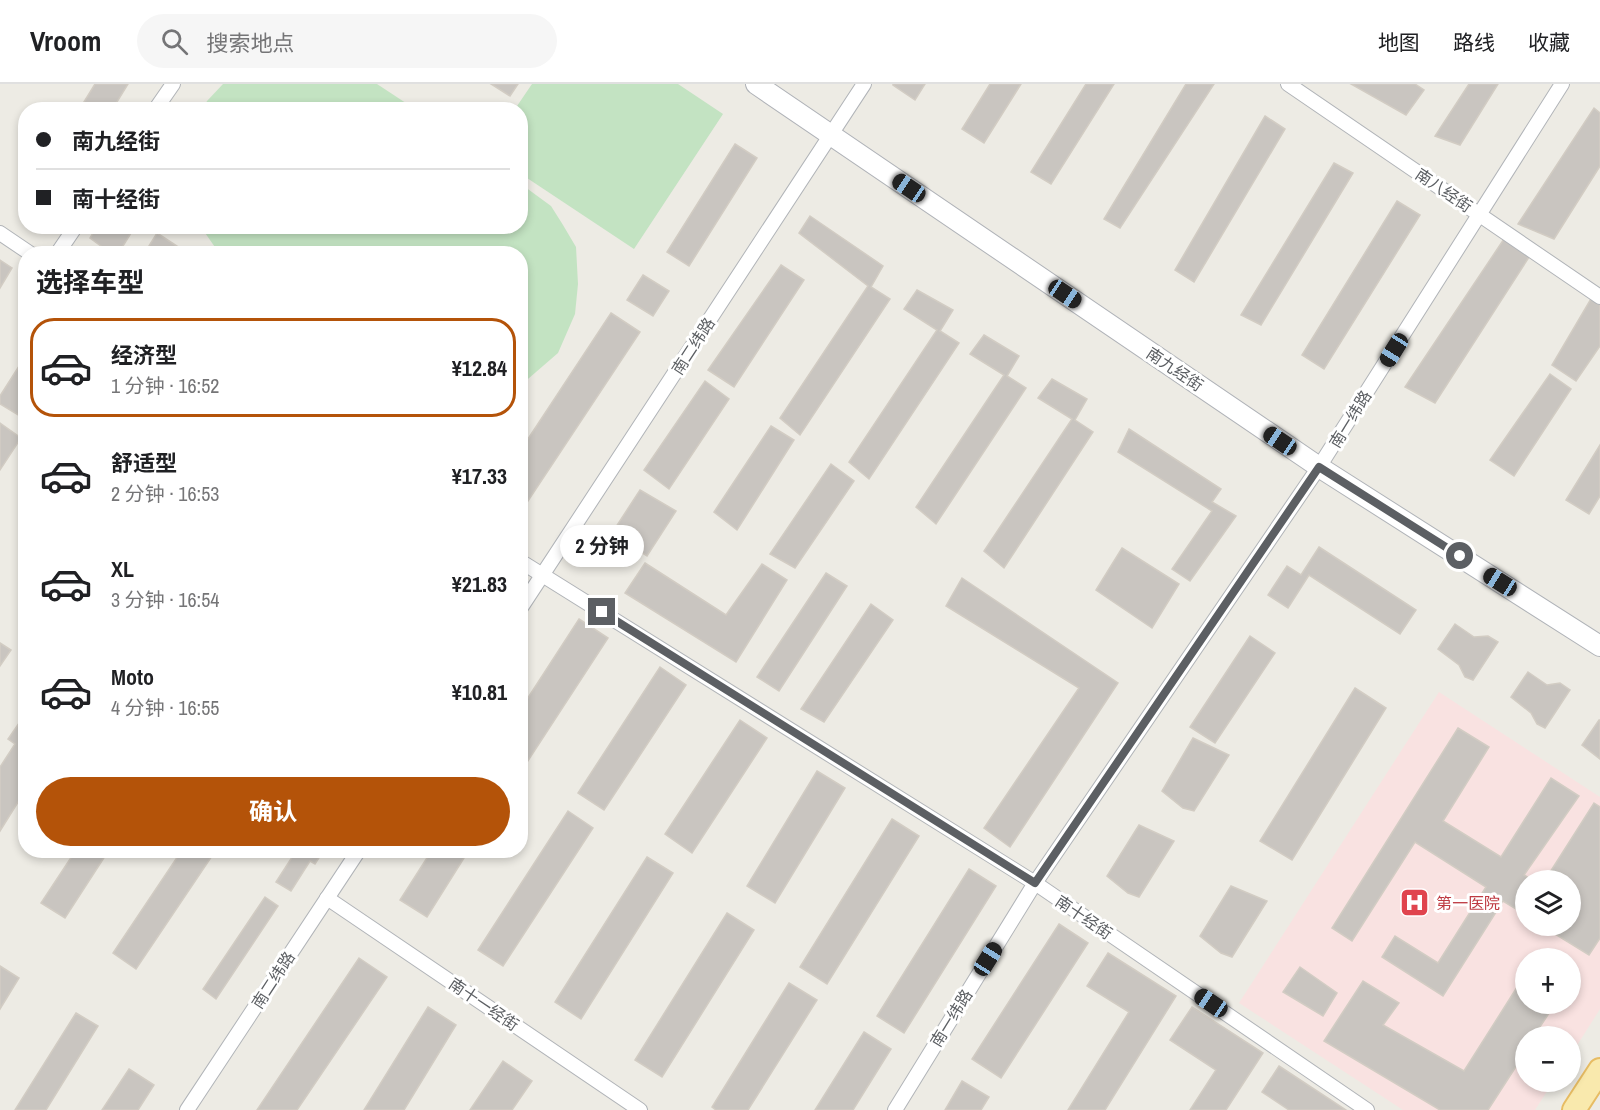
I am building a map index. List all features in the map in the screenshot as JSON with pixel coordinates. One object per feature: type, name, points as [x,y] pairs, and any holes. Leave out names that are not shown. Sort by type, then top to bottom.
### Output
[{"type":"main road","name":"南九经街","points":[[756,84],[1319,467],[1600,646]]},
{"type":"main road","points":[[1574,1110],[1600,1070]]},
{"type":"street","points":[[161,102],[173,84]]},
{"type":"street","name":"南二纬路","points":[[528,597],[864,84]]},
{"type":"street","name":"南八经街","points":[[1288,84],[1600,297]]},
{"type":"street","name":"南一纬路","points":[[895,1110],[1035,883],[1319,467],[1562,84]]},
{"type":"street","points":[[0,233],[19,246]]},
{"type":"street","name":"南十经街","points":[[528,566],[1035,883],[1367,1110]]},
{"type":"street","name":"南二纬路","points":[[187,1110],[354,858]]},
{"type":"street","name":"南十一经街","points":[[327,898],[640,1110]]},
{"type":"shaded area","name":"第一医院","points":[[1439,692],[1600,797],[1600,1009],[1581,1039],[1581,1026],[1515,1026],[1515,1092],[1547,1092],[1535,1110],[1403,1110],[1239,1003]]},
{"type":"green space","points":[[223,84],[377,84],[404,102],[206,102]]},
{"type":"green space","points":[[532,84],[678,84],[723,114],[634,249],[528,179],[528,102],[520,102]]},
{"type":"green space","points":[[528,189],[551,206],[576,247],[578,284],[575,314],[558,353],[528,379],[528,246],[214,246],[206,234],[528,234]]},
{"type":"building","points":[[95,84],[128,84],[117,102],[84,102]]},
{"type":"building","points":[[491,84],[518,84],[510,96]]},
{"type":"building","points":[[893,84],[925,84],[915,100]]},
{"type":"building","points":[[990,84],[1021,84],[984,143],[962,129]]},
{"type":"building","points":[[1086,84],[1114,84],[1051,184],[1031,172]]},
{"type":"building","points":[[1186,84],[1214,84],[1120,228],[1104,219]]},
{"type":"building","points":[[1351,84],[1415,84],[1424,90],[1406,115]]},
{"type":"building","points":[[1469,84],[1498,84],[1460,145],[1435,136]]},
{"type":"building","points":[[1594,108],[1600,113],[1600,166],[1554,239],[1518,224]]},
{"type":"building","points":[[1265,116],[1285,129],[1194,282],[1175,270]]},
{"type":"building","points":[[735,144],[757,158],[689,266],[667,252]]},
{"type":"building","points":[[1334,163],[1353,173],[1261,325],[1241,315]]},
{"type":"building","points":[[1397,201],[1420,215],[1324,369],[1302,355]]},
{"type":"building","points":[[810,216],[883,266],[871,287],[890,299],[800,435],[780,418],[868,286],[799,233]]},
{"type":"building","points":[[1508,233],[1531,254],[1435,403],[1405,387]]},
{"type":"building","points":[[92,234],[130,234],[123,246],[101,246],[90,238]]},
{"type":"building","points":[[159,234],[177,246],[149,246]]},
{"type":"building","points":[[0,260],[12,268],[0,288]]},
{"type":"building","points":[[781,265],[804,280],[734,387],[708,370]]},
{"type":"building","points":[[643,275],[669,291],[653,316],[627,300]]},
{"type":"building","points":[[917,290],[953,310],[940,331],[959,343],[869,479],[849,462],[937,330],[904,309]]},
{"type":"building","points":[[1592,297],[1600,303],[1600,346],[1576,381],[1552,365]]},
{"type":"building","points":[[611,313],[640,332],[528,501],[528,439]]},
{"type":"building","points":[[984,335],[1019,356],[1007,376],[1026,388],[936,524],[916,507],[1004,375],[970,354]]},
{"type":"building","points":[[18,368],[18,415],[0,404],[0,396]]},
{"type":"building","points":[[1550,374],[1571,389],[1514,476],[1490,460]]},
{"type":"building","points":[[1052,379],[1087,399],[1075,420],[1093,432],[1004,568],[984,551],[1072,419],[1038,398]]},
{"type":"building","points":[[705,381],[729,399],[669,489],[644,470]]},
{"type":"building","points":[[0,423],[18,436],[18,443],[0,470]]},
{"type":"building","points":[[771,426],[794,440],[737,530],[714,512]]},
{"type":"building","points":[[1129,429],[1221,489],[1212,502],[1236,516],[1190,581],[1172,569],[1212,511],[1118,452]]},
{"type":"building","points":[[1600,445],[1600,496],[1589,514],[1566,500]]},
{"type":"building","points":[[831,464],[854,481],[795,568],[770,554]]},
{"type":"building","points":[[640,490],[676,511],[647,556],[612,533]]},
{"type":"building","points":[[1319,547],[1416,610],[1400,634],[1309,575],[1288,608],[1268,595],[1287,566],[1301,575]]},
{"type":"building","points":[[1122,548],[1179,584],[1152,628],[1096,590]]},
{"type":"building","points":[[645,563],[726,615],[762,564],[787,580],[736,662],[625,593]]},
{"type":"building","points":[[826,573],[847,586],[779,691],[757,677]]},
{"type":"building","points":[[962,578],[1118,683],[1010,847],[984,828],[1079,688],[946,606]]},
{"type":"building","points":[[871,604],[893,620],[824,722],[801,709]]},
{"type":"building","points":[[579,619],[608,638],[528,761],[528,698]]},
{"type":"building","points":[[1455,624],[1474,637],[1488,636],[1498,642],[1473,680],[1465,677],[1459,665],[1438,649]]},
{"type":"building","points":[[1250,636],[1275,653],[1215,743],[1190,727]]},
{"type":"building","points":[[0,643],[11,650],[0,666]]},
{"type":"building","points":[[660,667],[686,685],[604,810],[578,793]]},
{"type":"building","points":[[1528,672],[1547,685],[1560,683],[1570,690],[1545,728],[1537,724],[1531,713],[1511,697]]},
{"type":"building","points":[[1355,688],[1386,708],[1292,860],[1260,841]]},
{"type":"building","points":[[740,720],[767,738],[692,853],[665,834]]},
{"type":"building","points":[[1600,720],[1600,759],[1582,745]]},
{"type":"building","points":[[18,725],[18,802],[0,831],[0,767],[15,744],[8,739]]},
{"type":"building","points":[[1458,728],[1489,747],[1443,821],[1501,857],[1551,778],[1579,796],[1527,870],[1515,870],[1515,908],[1503,901],[1443,996],[1382,957],[1395,936],[1438,963],[1486,887],[1415,842],[1352,941],[1332,928]]},
{"type":"building","points":[[1193,738],[1229,755],[1194,811],[1183,808],[1162,791]]},
{"type":"building","points":[[817,771],[845,788],[775,903],[747,886]]},
{"type":"building","points":[[1594,803],[1600,807],[1600,938],[1589,955],[1558,936],[1581,936],[1581,870],[1551,870]]},
{"type":"building","points":[[568,811],[593,828],[503,966],[478,950]]},
{"type":"building","points":[[892,819],[919,836],[827,984],[800,967]]},
{"type":"building","points":[[1139,825],[1174,841],[1139,897],[1128,893],[1107,876]]},
{"type":"building","points":[[647,857],[673,873],[581,1019],[555,1002]]},
{"type":"building","points":[[71,858],[104,858],[65,918],[41,903]]},
{"type":"building","points":[[177,858],[211,858],[136,969],[113,953]]},
{"type":"building","points":[[291,858],[319,858],[315,864],[310,861],[291,891],[276,882]]},
{"type":"building","points":[[427,858],[464,858],[427,917],[400,900]]},
{"type":"building","points":[[969,869],[996,886],[904,1033],[877,1016]]},
{"type":"building","points":[[1231,886],[1267,901],[1232,957],[1221,953],[1200,936]]},
{"type":"building","points":[[265,897],[278,906],[216,999],[203,989]]},
{"type":"building","points":[[727,913],[754,930],[662,1077],[635,1060]]},
{"type":"building","points":[[1059,924],[1088,943],[1001,1078],[972,1059]]},
{"type":"building","points":[[1108,953],[1176,996],[1105,1110],[1068,1110],[1129,1012],[1087,986]]},
{"type":"building","points":[[359,958],[387,977],[297,1110],[257,1110]]},
{"type":"building","points":[[0,966],[19,978],[0,1009]]},
{"type":"building","points":[[1300,967],[1337,993],[1323,1016],[1283,992]]},
{"type":"building","points":[[1363,981],[1399,1003],[1383,1025],[1464,1071],[1515,990],[1515,1014],[1548,1014],[1541,1026],[1515,1026],[1515,1068],[1488,1110],[1440,1110],[1324,1041]]},
{"type":"building","points":[[789,983],[817,1000],[748,1110],[716,1110],[712,1107]]},
{"type":"building","points":[[428,1007],[456,1025],[404,1110],[364,1110]]},
{"type":"building","points":[[1192,1007],[1263,1053],[1226,1110],[1190,1110],[1216,1070],[1170,1040]]},
{"type":"building","points":[[76,1013],[98,1026],[46,1110],[15,1110]]},
{"type":"building","points":[[864,1032],[891,1049],[853,1110],[815,1110]]},
{"type":"building","points":[[503,1061],[532,1081],[512,1110],[470,1110]]},
{"type":"building","points":[[1279,1066],[1346,1110],[1289,1110],[1262,1092]]},
{"type":"building","points":[[129,1069],[154,1085],[138,1110],[102,1110]]},
{"type":"building","points":[[962,1081],[989,1097],[981,1110],[945,1110]]},
{"type":"place","name":"第一医院","points":[[1415,903]]},
{"type":"route","points":[[602,612],[1035,883],[1319,467],[1460,556]]}]
